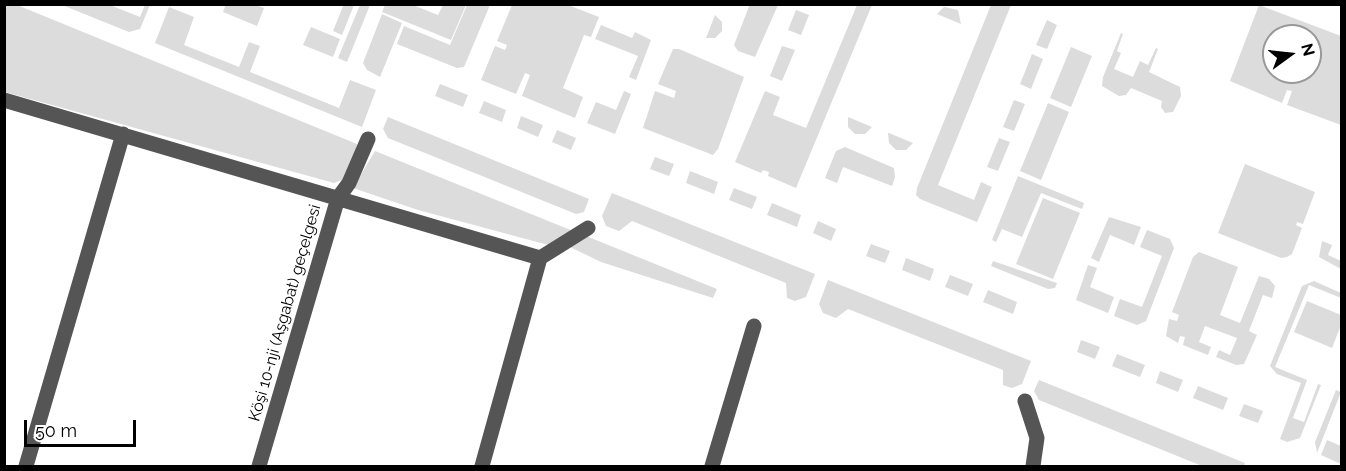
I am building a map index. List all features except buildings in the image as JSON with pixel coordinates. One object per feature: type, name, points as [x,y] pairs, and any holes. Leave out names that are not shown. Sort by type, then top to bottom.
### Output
[{"type":"street","points":[[4,100],[540,258]]},
{"type":"street","points":[[26,466],[123,134]]},
{"type":"street","name":"Köşi 10-nji (Aşgabat) geçelgesi","points":[[259,466],[338,198],[349,183],[368,139]]},
{"type":"street","points":[[482,466],[540,258],[588,228]]},
{"type":"street","points":[[712,466],[754,326]]},
{"type":"street","points":[[1025,401],[1036,438],[1033,466]]},
{"type":"shaded area","points":[[226,4],[255,5],[264,8],[257,26],[223,12]]},
{"type":"shaded area","points":[[344,4],[354,5],[342,35],[333,31]]},
{"type":"shaded area","points":[[750,4],[778,5],[755,57],[738,51],[734,45]]},
{"type":"shaded area","points":[[4,5],[17,5],[357,144],[354,160],[344,179],[334,183],[5,92]]},
{"type":"shaded area","points":[[62,5],[110,5],[140,17],[145,5],[150,5],[140,29],[129,32]]},
{"type":"shaded area","points":[[360,5],[370,5],[347,62],[338,58]]},
{"type":"shaded area","points":[[385,5],[413,5],[438,15],[443,5],[466,5],[451,40],[382,12]]},
{"type":"shaded area","points":[[467,5],[490,5],[464,67],[457,68],[397,44],[404,26],[450,45]]},
{"type":"shaded area","points":[[512,5],[568,5],[599,17],[591,37],[584,35],[563,88],[583,97],[575,118],[522,96],[530,75],[525,73],[516,94],[481,80],[495,46],[505,50],[507,45],[497,41]]},
{"type":"shaded area","points":[[857,5],[872,5],[796,188],[768,176],[769,172],[763,170],[761,173],[735,162],[765,91],[780,97],[773,115],[806,128]]},
{"type":"shaded area","points":[[991,5],[1011,5],[938,185],[974,200],[981,182],[992,187],[977,222],[920,199],[916,195]]},
{"type":"shaded area","points":[[1259,5],[1309,24],[1262,24],[1262,84],[1322,84],[1322,29],[1341,36],[1341,125],[1287,105],[1292,91],[1287,90],[1282,103],[1230,81]]},
{"type":"shaded area","points":[[169,7],[194,17],[184,45],[239,67],[249,42],[260,46],[250,72],[339,108],[350,80],[376,90],[362,127],[155,43]]},
{"type":"shaded area","points":[[944,7],[958,10],[961,24],[937,14]]},
{"type":"shaded area","points":[[796,10],[809,15],[801,35],[788,30]]},
{"type":"shaded area","points":[[382,14],[402,23],[380,77],[367,70],[363,63]]},
{"type":"shaded area","points":[[715,15],[722,22],[722,31],[715,38],[706,38]]},
{"type":"shaded area","points":[[1047,20],[1057,25],[1047,49],[1036,45]]},
{"type":"shaded area","points":[[601,25],[632,38],[635,32],[651,40],[636,80],[629,77],[638,56],[595,39]]},
{"type":"shaded area","points":[[311,27],[340,39],[333,57],[303,45]]},
{"type":"shaded area","points":[[1121,33],[1123,34],[1117,51],[1121,53],[1114,69],[1133,77],[1140,61],[1148,65],[1156,48],[1158,49],[1149,72],[1180,87],[1181,96],[1173,112],[1165,113],[1161,107],[1162,101],[1131,88],[1126,95],[1119,96],[1102,86],[1103,77]]},
{"type":"shaded area","points":[[782,46],[795,50],[782,81],[770,76]]},
{"type":"shaded area","points":[[1071,47],[1092,56],[1071,107],[1050,98]]},
{"type":"shaded area","points":[[673,49],[679,49],[744,77],[718,149],[713,155],[643,128],[655,91],[674,98],[676,91],[658,84]]},
{"type":"shaded area","points":[[1032,54],[1043,59],[1031,89],[1020,84]]},
{"type":"shaded area","points":[[440,84],[468,95],[463,107],[435,96]]},
{"type":"shaded area","points":[[624,91],[631,94],[615,134],[587,123],[596,102],[616,110]]},
{"type":"shaded area","points":[[1014,100],[1025,104],[1014,131],[1003,127]]},
{"type":"shaded area","points":[[484,101],[506,110],[502,122],[479,113]]},
{"type":"shaded area","points":[[1048,103],[1069,112],[1041,180],[1020,171]]},
{"type":"shaded area","points":[[521,116],[543,125],[538,137],[517,128]]},
{"type":"shaded area","points":[[388,117],[589,199],[584,212],[576,214],[388,138],[383,129]]},
{"type":"shaded area","points":[[848,117],[872,127],[865,134],[855,134],[848,127]]},
{"type":"shaded area","points":[[557,130],[576,138],[571,150],[552,142]]},
{"type":"shaded area","points":[[888,133],[913,143],[906,150],[896,150],[889,143]]},
{"type":"shaded area","points":[[999,138],[1010,142],[998,171],[987,167]]},
{"type":"shaded area","points":[[845,147],[894,168],[895,177],[892,186],[843,167],[837,183],[825,178],[836,151]]},
{"type":"shaded area","points":[[375,151],[573,231],[552,246],[418,210],[353,188]]},
{"type":"shaded area","points":[[655,157],[674,164],[669,176],[650,169]]},
{"type":"shaded area","points":[[1245,164],[1315,192],[1303,224],[1297,222],[1296,225],[1302,228],[1292,254],[1287,257],[1281,258],[1218,233]]},
{"type":"shaded area","points":[[690,171],[718,182],[714,194],[686,183]]},
{"type":"shaded area","points":[[1018,176],[1084,203],[1082,209],[1041,193],[1022,237],[1002,229],[996,242],[992,240]]},
{"type":"shaded area","points":[[734,188],[757,197],[752,209],[729,200]]},
{"type":"shaded area","points":[[612,193],[815,274],[806,297],[795,301],[787,298],[786,283],[632,221],[619,231],[606,226],[602,216]]},
{"type":"shaded area","points":[[1043,198],[1080,213],[1053,279],[1016,264]]},
{"type":"shaded area","points":[[772,203],[801,215],[797,227],[767,215]]},
{"type":"shaded area","points":[[1109,217],[1141,227],[1134,245],[1110,235],[1099,262],[1091,258]]},
{"type":"shaded area","points":[[818,221],[836,229],[831,241],[813,233]]},
{"type":"shaded area","points":[[1147,230],[1170,239],[1174,248],[1146,321],[1137,325],[1114,316],[1120,299],[1142,307],[1162,256],[1140,247]]},
{"type":"shaded area","points":[[586,236],[717,289],[713,298],[601,262],[570,247]]},
{"type":"shaded area","points":[[1322,241],[1332,245],[1328,255],[1341,261],[1341,269],[1319,257]]},
{"type":"shaded area","points":[[871,244],[890,251],[885,263],[866,256]]},
{"type":"shaded area","points":[[1199,252],[1238,267],[1220,315],[1240,323],[1259,276],[1269,279],[1275,286],[1272,298],[1263,295],[1249,331],[1257,335],[1244,364],[1236,365],[1216,357],[1219,350],[1230,355],[1237,338],[1205,326],[1199,342],[1211,347],[1208,355],[1183,345],[1185,337],[1180,336],[1178,343],[1166,336],[1169,319],[1177,321],[1179,315],[1172,312],[1193,257]]},
{"type":"shaded area","points":[[906,258],[934,269],[930,281],[902,270]]},
{"type":"shaded area","points":[[993,261],[1057,283],[1055,288],[1048,289],[991,266]]},
{"type":"shaded area","points":[[1088,265],[1097,268],[1090,287],[1114,297],[1108,313],[1076,300]]},
{"type":"shaded area","points":[[950,275],[973,284],[968,296],[945,287]]},
{"type":"shaded area","points":[[828,280],[1031,361],[1022,384],[1012,388],[1003,385],[1003,370],[848,309],[836,318],[823,313],[819,304]]},
{"type":"shaded area","points":[[1314,281],[1341,293],[1341,298],[1309,285],[1275,367],[1307,380],[1293,418],[1304,422],[1318,384],[1321,385],[1300,438],[1287,442],[1280,439],[1301,383],[1277,374],[1270,366],[1302,286]]},
{"type":"shaded area","points":[[988,290],[1017,302],[1013,314],[983,302]]},
{"type":"shaded area","points":[[1307,301],[1341,315],[1341,325],[1332,348],[1294,332]]},
{"type":"shaded area","points":[[1081,340],[1100,347],[1095,359],[1077,352]]},
{"type":"shaded area","points":[[1117,354],[1145,365],[1140,377],[1112,366]]},
{"type":"shaded area","points":[[1160,371],[1183,380],[1178,392],[1156,383]]},
{"type":"shaded area","points":[[1039,380],[1245,463],[1244,466],[1202,466],[1039,400],[1034,391]]},
{"type":"shaded area","points":[[1198,386],[1228,398],[1223,410],[1193,398]]},
{"type":"shaded area","points":[[1336,390],[1341,392],[1317,453],[1315,442]]},
{"type":"shaded area","points":[[1244,404],[1263,411],[1258,423],[1239,416]]},
{"type":"shaded area","points":[[1327,440],[1341,446],[1341,464],[1321,455]]}]
